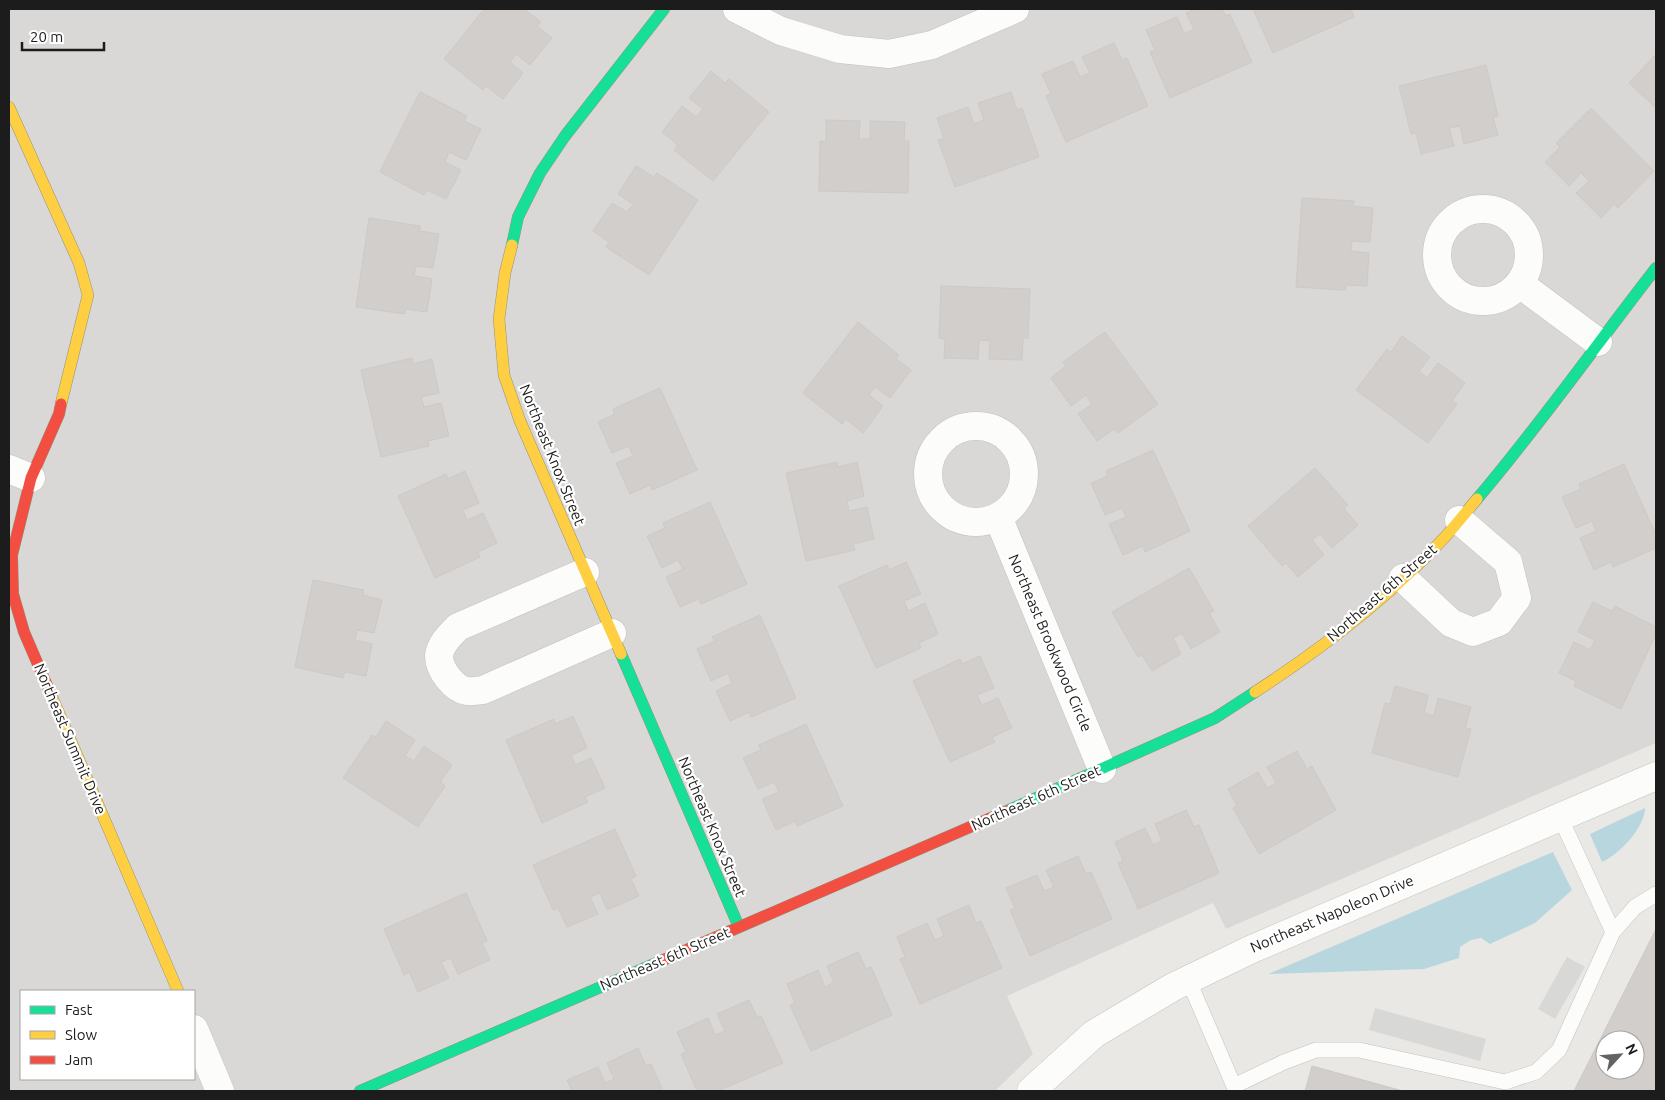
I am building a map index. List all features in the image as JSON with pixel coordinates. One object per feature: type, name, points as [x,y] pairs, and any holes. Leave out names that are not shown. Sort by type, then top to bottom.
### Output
[{"type":"street","name":"Northeast Knox Street","points":[[664,9],[565,136],[540,173],[518,217],[505,273],[499,319],[504,374],[520,421],[739,927]]},
{"type":"street","points":[[737,9],[781,32],[840,49],[890,54],[932,45],[1015,9]]},
{"type":"street","name":"Northeast Summit Drive","points":[[9,107],[79,263],[88,295],[58,414],[20,474],[12,555],[13,594],[24,632],[178,990]]},
{"type":"street","name":"Northeast 6th Street","points":[[360,1091],[921,849],[1215,718],[1302,661],[1390,590],[1444,538],[1506,465],[1656,268]]},
{"type":"street","points":[[1520,284],[1598,342]]},
{"type":"street","name":"Northeast Brookwood Circle","points":[[998,518],[1102,769]]},
{"type":"street","points":[[1403,578],[1451,623],[1473,632],[1499,622],[1517,598],[1508,562],[1460,520]]},
{"type":"street","points":[[585,572],[458,627],[445,639],[439,656],[444,673],[453,685],[468,692],[483,690],[612,633]]},
{"type":"street","name":"Northeast Napoleon Drive","points":[[1031,1091],[1094,1034],[1188,980],[1252,949],[1656,776]]},
{"type":"street","points":[[195,1031],[220,1091]]},
{"type":"lane","points":[[1560,817],[1613,932]]},
{"type":"lane","points":[[1188,980],[1235,1089],[1284,1062],[1316,1050],[1359,1050],[1505,1082],[1536,1072],[1559,1050],[1613,932],[1635,908],[1656,894]]},
{"type":"shaded area","points":[[9,9],[1656,9],[1656,743],[1226,929],[1213,903],[1007,996],[1033,1054],[995,1091],[9,1091]]},
{"type":"shaded area","points":[[1567,957],[1585,967],[1555,1019],[1538,1009]]},
{"type":"shaded area","points":[[1375,1008],[1486,1039],[1480,1061],[1369,1030]]},
{"type":"water","points":[[1645,808],[1641,823],[1630,839],[1616,853],[1602,862],[1590,834]]},
{"type":"water","points":[[1553,852],[1572,890],[1535,923],[1490,944],[1481,938],[1471,940],[1460,947],[1459,958],[1424,969],[1268,974]]},
{"type":"building","points":[[484,9],[524,9],[541,22],[537,26],[552,38],[530,65],[516,54],[510,62],[523,73],[503,99],[486,86],[483,90],[444,59]]},
{"type":"building","points":[[1195,9],[1222,9],[1226,16],[1230,14],[1252,62],[1170,98],[1150,52],[1155,50],[1146,30],[1177,17],[1184,34],[1194,29],[1186,13]]},
{"type":"building","points":[[1253,9],[1351,9],[1354,17],[1273,53]]},
{"type":"building","points":[[1114,43],[1122,60],[1127,58],[1148,106],[1066,142],[1046,96],[1051,94],[1042,74],[1073,61],[1080,77],[1090,73],[1082,57]]},
{"type":"building","points":[[1656,54],[1656,108],[1629,83]]},
{"type":"building","points":[[1486,65],[1498,116],[1493,117],[1498,135],[1464,144],[1460,126],[1449,128],[1454,146],[1421,154],[1416,133],[1411,134],[1399,86]]},
{"type":"building","points":[[711,71],[725,83],[729,79],[769,112],[713,181],[674,150],[678,145],[662,132],[682,106],[696,117],[703,109],[689,98]]},
{"type":"building","points":[[420,92],[467,116],[464,121],[481,129],[466,160],[449,152],[445,162],[461,170],[446,199],[427,190],[424,195],[380,172]]},
{"type":"building","points":[[1011,92],[1017,110],[1022,108],[1039,157],[955,187],[938,140],[944,139],[937,118],[968,107],[974,124],[984,120],[978,103]]},
{"type":"building","points":[[1591,108],[1654,171],[1618,208],[1614,204],[1601,218],[1576,193],[1589,181],[1581,173],[1569,186],[1545,162],[1560,147],[1556,143]]},
{"type":"building","points":[[826,120],[860,121],[859,139],[870,139],[870,121],[905,122],[904,141],[909,141],[908,193],[819,191],[820,141],[826,142]]},
{"type":"building","points":[[636,166],[654,177],[657,173],[698,200],[649,275],[606,247],[609,242],[593,231],[612,203],[627,212],[633,204],[618,194]]},
{"type":"building","points":[[1302,198],[1354,201],[1353,206],[1373,208],[1370,242],[1352,241],[1351,251],[1369,253],[1367,286],[1346,285],[1345,290],[1296,287]]},
{"type":"building","points":[[369,218],[420,226],[420,231],[439,234],[433,268],[416,266],[414,276],[432,279],[427,312],[406,309],[405,314],[356,307]]},
{"type":"building","points":[[941,286],[1030,289],[1028,338],[1023,338],[1022,360],[989,359],[990,341],[979,340],[978,359],[944,358],[945,339],[939,338]]},
{"type":"building","points":[[858,322],[899,355],[896,359],[911,370],[890,398],[875,387],[869,395],[883,406],[863,433],[846,419],[842,424],[803,393]]},
{"type":"building","points":[[1105,332],[1158,404],[1118,433],[1114,429],[1097,441],[1078,414],[1092,404],[1086,395],[1071,406],[1051,378],[1066,366],[1063,362]]},
{"type":"building","points":[[1402,336],[1430,357],[1419,371],[1427,378],[1438,363],[1465,383],[1452,401],[1457,404],[1428,443],[1356,390],[1387,349],[1391,352]]},
{"type":"building","points":[[412,358],[413,364],[432,359],[439,393],[421,397],[424,407],[441,403],[449,436],[428,441],[429,446],[381,457],[361,370]]},
{"type":"building","points":[[660,388],[697,470],[652,490],[650,485],[630,494],[616,463],[633,456],[629,446],[612,453],[598,422],[615,414],[613,409]]},
{"type":"building","points":[[1153,450],[1190,531],[1145,552],[1143,546],[1123,555],[1109,524],[1126,517],[1122,508],[1105,515],[1091,483],[1108,476],[1106,471]]},
{"type":"building","points":[[837,462],[838,467],[857,462],[864,496],[847,501],[849,511],[867,507],[874,539],[853,544],[855,550],[806,561],[786,473]]},
{"type":"building","points":[[1624,464],[1656,535],[1656,548],[1613,567],[1611,562],[1594,570],[1580,538],[1596,531],[1592,521],[1576,528],[1562,497],[1581,489],[1579,484]]},
{"type":"building","points":[[1315,468],[1348,505],[1344,509],[1358,525],[1332,548],[1320,534],[1312,540],[1324,555],[1298,577],[1286,563],[1282,566],[1248,526]]},
{"type":"building","points":[[465,471],[479,503],[463,510],[467,520],[483,513],[497,543],[478,552],[480,557],[435,578],[398,496],[446,474],[448,479]]},
{"type":"building","points":[[710,502],[747,584],[701,604],[699,599],[680,607],[666,577],[683,569],[678,560],[662,568],[647,536],[665,528],[663,523]]},
{"type":"building","points":[[906,562],[921,594],[904,601],[908,611],[925,603],[938,634],[919,643],[921,648],[876,668],[839,586],[887,565],[889,570]]},
{"type":"building","points":[[1189,568],[1214,611],[1209,613],[1220,632],[1191,649],[1182,633],[1173,638],[1181,654],[1152,671],[1142,655],[1138,657],[1112,612]]},
{"type":"building","points":[[313,580],[364,590],[363,595],[382,600],[374,633],[357,630],[355,640],[372,644],[366,676],[345,672],[343,678],[295,667]]},
{"type":"building","points":[[1593,602],[1612,611],[1615,606],[1656,627],[1656,634],[1621,709],[1574,686],[1576,681],[1559,673],[1574,642],[1590,650],[1595,640],[1578,632]]},
{"type":"building","points":[[760,615],[796,698],[751,717],[749,712],[730,721],[716,691],[732,683],[728,673],[711,681],[697,649],[715,641],[712,637]]},
{"type":"building","points":[[980,656],[994,688],[977,695],[982,705],[998,698],[1012,728],[992,737],[995,742],[950,762],[913,681],[960,659],[962,664]]},
{"type":"building","points":[[1395,686],[1428,695],[1424,713],[1434,716],[1438,698],[1471,707],[1465,728],[1471,729],[1458,777],[1372,753],[1385,703],[1390,704]]},
{"type":"building","points":[[573,716],[587,748],[571,755],[575,765],[591,758],[605,788],[585,797],[588,802],[542,823],[506,740],[554,719],[555,724]]},
{"type":"building","points":[[386,721],[415,740],[405,756],[414,761],[424,746],[452,765],[440,782],[445,786],[418,827],[343,778],[372,735],[376,737]]},
{"type":"building","points":[[806,724],[843,806],[797,826],[795,821],[776,830],[762,799],[779,792],[774,782],[758,789],[743,758],[761,750],[759,745]]},
{"type":"building","points":[[1297,751],[1307,769],[1312,766],[1336,810],[1259,854],[1233,808],[1237,806],[1228,789],[1258,772],[1267,788],[1276,783],[1267,767]]},
{"type":"building","points":[[1186,810],[1194,827],[1199,825],[1219,873],[1138,909],[1118,863],[1123,861],[1115,842],[1145,828],[1153,845],[1162,841],[1155,824]]},
{"type":"building","points":[[615,829],[636,876],[631,879],[639,896],[607,910],[600,893],[590,897],[598,914],[567,927],[558,908],[553,910],[533,865]]},
{"type":"building","points":[[1078,856],[1086,874],[1091,872],[1112,919],[1030,956],[1010,910],[1015,908],[1006,888],[1037,875],[1044,891],[1054,887],[1046,870]]},
{"type":"building","points":[[466,893],[487,941],[482,943],[490,960],[458,974],[451,958],[441,962],[449,978],[418,992],[409,972],[404,975],[384,929]]},
{"type":"building","points":[[969,905],[976,923],[981,921],[1002,968],[920,1004],[900,959],[905,957],[897,937],[927,923],[935,940],[944,936],[937,919]]},
{"type":"building","points":[[1656,929],[1656,1091],[1574,1091],[1595,1050],[1595,1080],[1645,1080],[1645,1030],[1605,1030]]},
{"type":"building","points":[[858,952],[866,969],[871,967],[892,1015],[811,1051],[790,1005],[795,1003],[787,984],[818,970],[825,987],[834,982],[827,966]]},
{"type":"building","points":[[749,1000],[757,1017],[761,1016],[783,1063],[718,1091],[697,1091],[681,1054],[686,1052],[677,1032],[708,1018],[715,1035],[725,1031],[717,1014]]},
{"type":"building","points":[[638,1048],[646,1066],[651,1064],[663,1091],[572,1091],[567,1080],[598,1067],[605,1083],[614,1079],[607,1063]]},
{"type":"building","points":[[1312,1066],[1403,1091],[1305,1091]]},
{"type":"traffic: fast","points":[[512,245],[518,217],[540,173],[565,136],[664,9]]},
{"type":"traffic: fast","points":[[1477,499],[1546,414],[1656,268]]},
{"type":"traffic: fast","points":[[621,654],[739,927]]},
{"type":"traffic: fast","points":[[1007,811],[1215,718],[1255,692]]},
{"type":"traffic: fast","points":[[360,1091],[661,961]]},
{"type":"traffic: slow","points":[[9,107],[79,263],[88,295],[61,404]]},
{"type":"traffic: slow","points":[[512,245],[505,273],[499,319],[504,375],[520,421],[621,654]]},
{"type":"traffic: slow","points":[[1255,692],[1330,640],[1379,601],[1424,559],[1477,499]]},
{"type":"traffic: slow","points":[[52,697],[178,990]]},
{"type":"traffic: jam","points":[[52,697],[24,632],[13,594],[12,555],[31,478],[59,414],[61,404]]},
{"type":"traffic: jam","points":[[661,961],[1007,811]]}]
